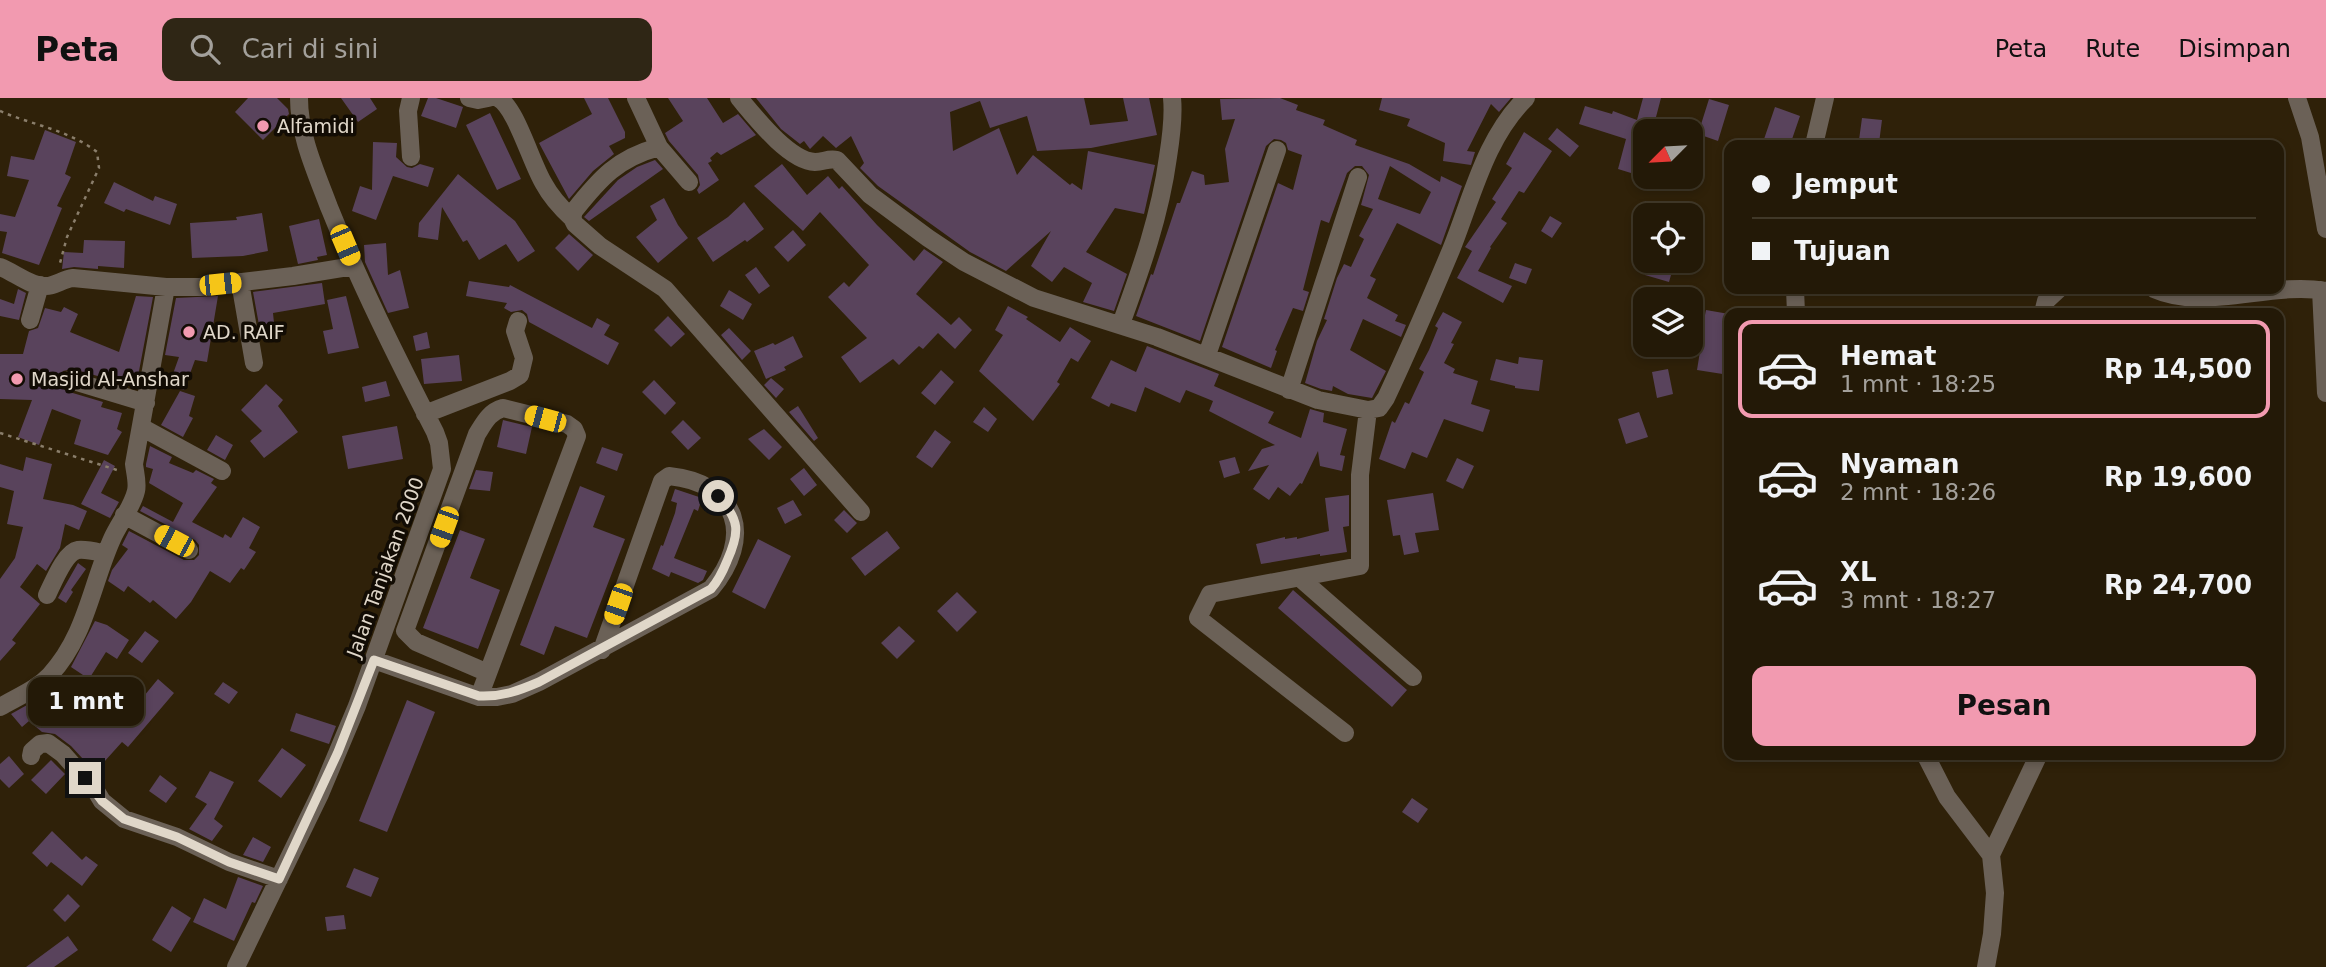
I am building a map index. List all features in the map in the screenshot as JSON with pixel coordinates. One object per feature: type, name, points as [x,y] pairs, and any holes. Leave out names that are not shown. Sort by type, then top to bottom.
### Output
[{"type":"street","name":"Jalan Tanjakan 2000","points":[[236,967],[338,752],[442,469],[439,443],[354,266],[308,150],[302,128],[299,98]]},
{"type":"street","points":[[411,98],[408,111],[411,157]]},
{"type":"street","points":[[469,98],[488,98]]},
{"type":"street","points":[[498,98],[513,110],[525,146],[544,185],[575,224],[600,246],[665,289],[861,512]]},
{"type":"street","points":[[636,98],[659,147],[689,182]]},
{"type":"street","points":[[739,98],[800,158],[817,162],[830,158],[837,160],[870,195],[964,262],[1034,298],[1121,324],[1318,400],[1368,410],[1379,408],[1386,398],[1451,251],[1496,135],[1509,114],[1526,98]]},
{"type":"street","points":[[1121,324],[1139,279],[1158,214],[1171,139],[1172,98]]},
{"type":"street","points":[[1815,140],[1825,98]]},
{"type":"street","points":[[2297,98],[2310,137],[2326,229]]},
{"type":"street","points":[[572,218],[574,211],[601,177],[638,153],[659,147]]},
{"type":"street","points":[[1207,355],[1277,150]]},
{"type":"street","points":[[1289,390],[1358,177]]},
{"type":"street","points":[[0,267],[48,284],[73,278],[166,287],[240,282],[354,266]]},
{"type":"street","points":[[240,282],[254,363]]},
{"type":"street","points":[[30,320],[48,284]]},
{"type":"street","points":[[0,706],[48,676],[82,628],[106,554],[136,490],[134,464],[166,287]]},
{"type":"street","points":[[2284,292],[2324,290],[2326,393]]},
{"type":"street","points":[[2044,308],[2046,301],[2054,294]]},
{"type":"street","points":[[2172,294],[2183,297],[2243,294]]},
{"type":"street","points":[[425,414],[510,381],[520,374],[524,358],[515,331],[518,321]]},
{"type":"street","points":[[70,380],[146,403]]},
{"type":"street","points":[[479,696],[488,673],[577,436],[574,429],[567,425],[503,408],[495,410],[477,434],[405,631],[416,642],[488,673]]},
{"type":"street","points":[[1345,733],[1198,618],[1210,594],[1360,566],[1360,475],[1368,410]]},
{"type":"street","points":[[141,427],[222,471]]},
{"type":"street","points":[[374,660],[479,696],[512,694],[602,650],[711,589],[717,583],[736,540],[736,523],[731,510],[718,496],[698,483],[669,476],[662,481],[602,650]]},
{"type":"street","points":[[124,515],[189,550]]},
{"type":"street","points":[[47,595],[69,554],[77,550],[106,554]]},
{"type":"street","points":[[1300,578],[1413,677]]},
{"type":"street","points":[[31,756],[32,751],[40,744],[48,743],[62,754],[102,801],[124,819],[177,837],[229,862],[279,879]]},
{"type":"street","points":[[1928,760],[1947,797],[1991,855],[1995,893],[1986,967]]},
{"type":"street","points":[[1991,855],[2036,760]]},
{"type":"path","points":[[0,111],[68,135],[97,152],[99,168],[48,284]]},
{"type":"path","points":[[0,433],[135,475]]},
{"type":"building","name":"Alfamidi","points":[[248,98],[277,98],[288,109],[289,114],[263,140],[235,112]]},
{"type":"building","points":[[341,98],[370,98],[377,109],[358,122]]},
{"type":"building","points":[[428,98],[463,107],[456,128],[421,116]]},
{"type":"building","points":[[584,98],[608,98],[625,132],[625,138],[609,146],[614,154],[593,171],[569,199],[539,143],[592,114]]},
{"type":"building","points":[[668,98],[707,98],[723,123],[738,114],[756,135],[721,155],[717,152],[710,158],[712,161],[708,163],[719,180],[699,194],[698,175],[665,133],[683,121]]},
{"type":"building","points":[[756,98],[1084,98],[1090,125],[1128,121],[1123,98],[1149,98],[1157,135],[1091,148],[1037,151],[1027,116],[990,128],[980,101],[950,112],[953,151],[999,128],[1017,175],[1033,155],[1070,185],[1072,183],[1082,190],[1088,151],[1155,165],[1144,214],[1115,208],[1086,252],[1127,274],[1114,311],[1083,302],[1092,283],[1064,267],[1052,282],[1031,266],[1051,231],[1006,271],[970,252],[878,186],[860,168],[864,163],[851,136],[836,148],[823,136],[810,149],[804,141],[800,144],[781,129]]},
{"type":"building","points":[[1280,98],[1298,105],[1296,110],[1325,120],[1323,125],[1357,140],[1355,145],[1409,164],[1440,182],[1441,176],[1462,186],[1441,245],[1397,223],[1370,276],[1376,279],[1367,298],[1398,315],[1395,321],[1406,325],[1401,337],[1363,319],[1350,350],[1386,371],[1372,398],[1348,394],[1333,386],[1332,391],[1305,383],[1317,341],[1327,320],[1324,319],[1337,278],[1344,264],[1351,267],[1364,239],[1359,236],[1373,209],[1361,205],[1369,175],[1362,166],[1355,166],[1347,173],[1329,223],[1321,220],[1303,290],[1309,292],[1303,311],[1293,308],[1275,350],[1277,351],[1271,368],[1222,347],[1278,183],[1293,190],[1302,155],[1288,150],[1286,143],[1281,140],[1274,139],[1266,146],[1200,341],[1136,316],[1177,203],[1180,203],[1192,171],[1204,175],[1205,185],[1229,182],[1225,149],[1235,119],[1222,120],[1220,99]],"holes":[[[1390,166],[1431,192],[1420,214],[1378,199]]]},
{"type":"building","points":[[1382,98],[1511,98],[1499,112],[1491,104],[1467,151],[1475,152],[1471,165],[1443,161],[1445,143],[1407,126],[1410,119],[1379,110]]},
{"type":"building","points":[[1643,98],[1661,98],[1656,117],[1660,119],[1637,119]]},
{"type":"building","points":[[1709,99],[1729,105],[1718,141],[1703,136],[1703,119]]},
{"type":"building","points":[[1585,106],[1612,114],[1613,111],[1634,119],[1631,173],[1618,169],[1626,139],[1579,124]]},
{"type":"building","points":[[1775,107],[1800,116],[1792,140],[1764,140]]},
{"type":"building","points":[[490,113],[521,179],[497,190],[466,125]]},
{"type":"building","points":[[1862,118],[1882,120],[1879,140],[1859,140]]},
{"type":"building","points":[[1557,128],[1579,146],[1570,157],[1548,139]]},
{"type":"building","points":[[45,130],[76,142],[65,174],[71,177],[57,206],[62,208],[39,265],[2,253],[7,232],[0,231],[0,214],[15,217],[29,180],[7,176],[11,156],[34,160]]},
{"type":"building","points":[[1524,132],[1552,151],[1524,193],[1519,191],[1501,219],[1507,223],[1490,247],[1478,271],[1512,286],[1503,303],[1457,278],[1472,251],[1465,247],[1496,202],[1492,199],[1512,168],[1506,164]]},
{"type":"building","points":[[373,142],[397,143],[396,157],[407,167],[420,164],[434,168],[428,187],[393,176],[376,220],[352,211],[360,186],[372,190]]},
{"type":"building","points":[[655,160],[663,169],[589,221],[584,217],[618,180],[637,167]]},
{"type":"building","points":[[782,164],[807,195],[828,176],[839,189],[842,186],[914,261],[924,249],[943,262],[916,294],[951,325],[959,317],[972,330],[955,349],[938,333],[923,349],[919,346],[899,365],[893,359],[860,383],[841,357],[867,338],[828,297],[844,282],[849,287],[869,265],[820,212],[803,231],[754,186]]},
{"type":"building","points":[[458,174],[515,221],[535,251],[518,262],[506,244],[479,260],[467,240],[463,242],[442,207],[438,240],[418,237],[419,223]]},
{"type":"building","points":[[114,182],[153,201],[155,196],[177,204],[170,225],[126,209],[124,212],[104,203]]},
{"type":"building","points":[[664,198],[688,238],[658,263],[636,237],[657,220],[650,206]]},
{"type":"building","points":[[744,202],[764,229],[713,262],[697,238],[728,217]]},
{"type":"building","points":[[262,213],[268,251],[243,256],[192,258],[190,223],[237,220],[236,217]]},
{"type":"building","points":[[1550,216],[1562,223],[1552,238],[1541,231]]},
{"type":"building","points":[[319,219],[327,255],[317,257],[318,260],[298,264],[289,226]]},
{"type":"building","points":[[793,230],[806,245],[788,262],[774,247]]},
{"type":"building","points":[[569,234],[593,255],[578,271],[555,248]]},
{"type":"building","points":[[84,240],[125,241],[124,268],[98,266],[98,269],[62,269],[64,252],[83,253]]},
{"type":"building","points":[[386,243],[388,275],[400,270],[409,308],[388,313],[365,262],[364,245]]},
{"type":"building","points":[[1515,263],[1532,269],[1526,284],[1509,278]]},
{"type":"building","points":[[756,267],[770,286],[759,294],[745,275]]},
{"type":"building","points":[[1645,273],[1672,273],[1669,282]]},
{"type":"building","points":[[469,281],[510,285],[592,328],[597,318],[610,325],[604,335],[619,343],[608,365],[529,322],[527,314],[522,310],[511,312],[504,308],[507,303],[466,296]]},
{"type":"building","points":[[322,283],[325,304],[273,313],[274,323],[259,325],[253,292]]},
{"type":"building","points":[[18,289],[26,293],[19,320],[0,316],[0,299],[14,304]]},
{"type":"building","points":[[729,290],[752,304],[743,320],[720,306]]},
{"type":"building","points":[[136,296],[153,297],[136,387],[73,369],[63,371],[59,377],[61,387],[66,391],[103,402],[101,407],[122,413],[117,429],[122,432],[108,455],[74,444],[81,420],[52,409],[39,445],[18,437],[32,400],[0,399],[0,354],[23,354],[29,331],[38,328],[45,308],[61,312],[64,307],[78,314],[70,332],[119,352]]},
{"type":"building","points":[[218,296],[207,362],[195,360],[184,390],[169,385],[179,357],[165,355],[176,298]]},
{"type":"building","points":[[346,296],[359,348],[328,354],[323,331],[333,329],[327,300]]},
{"type":"building","points":[[1008,306],[1028,317],[1026,319],[1060,342],[1070,327],[1091,341],[1078,362],[1071,358],[1057,382],[1060,384],[1033,421],[979,371],[1003,335],[995,330]]},
{"type":"building","points":[[1706,310],[1724,313],[1724,374],[1697,370],[1699,357],[1703,357],[1703,315]]},
{"type":"building","points":[[1443,312],[1462,322],[1444,363],[1455,369],[1453,373],[1478,381],[1471,404],[1490,410],[1483,432],[1444,419],[1427,458],[1412,452],[1405,469],[1379,459],[1392,421],[1395,423],[1405,402],[1409,404],[1424,372],[1419,369]]},
{"type":"building","points":[[668,316],[685,334],[671,347],[654,330]]},
{"type":"building","points":[[729,328],[751,351],[742,360],[721,335]]},
{"type":"building","points":[[427,332],[430,348],[416,351],[413,336]]},
{"type":"building","points":[[793,336],[803,357],[784,367],[786,370],[766,379],[754,351]]},
{"type":"building","points":[[1147,346],[1219,374],[1214,386],[1274,412],[1268,423],[1301,438],[1310,409],[1324,413],[1323,422],[1347,429],[1340,455],[1345,456],[1342,471],[1320,466],[1318,451],[1302,484],[1300,483],[1290,496],[1278,487],[1269,500],[1253,489],[1269,465],[1248,471],[1262,449],[1275,445],[1209,411],[1213,401],[1186,390],[1180,403],[1145,387],[1136,412],[1111,403],[1109,407],[1091,398],[1111,360],[1136,372]]},
{"type":"building","points":[[459,355],[462,381],[424,384],[421,359]]},
{"type":"building","points":[[1519,357],[1543,360],[1539,391],[1515,388],[1490,380],[1496,359],[1518,364]]},
{"type":"building","points":[[1668,369],[1673,394],[1657,398],[1652,372]]},
{"type":"building","points":[[941,370],[954,382],[935,405],[921,393]]},
{"type":"building","points":[[771,378],[784,389],[776,398],[764,385]]},
{"type":"building","points":[[654,380],[676,403],[665,415],[642,392]]},
{"type":"building","points":[[386,381],[390,396],[365,402],[362,387]]},
{"type":"building","points":[[266,384],[283,400],[278,406],[298,432],[264,458],[250,441],[262,431],[241,410]]},
{"type":"building","points":[[180,391],[195,396],[189,416],[193,418],[183,437],[161,425]]},
{"type":"building","points":[[798,406],[818,438],[814,441],[789,412]]},
{"type":"building","points":[[984,407],[997,419],[988,432],[973,422]]},
{"type":"building","points":[[1639,412],[1648,437],[1626,444],[1618,419]]},
{"type":"building","points":[[503,420],[532,427],[526,454],[497,447]]},
{"type":"building","points":[[683,420],[701,438],[688,450],[671,432]]},
{"type":"building","points":[[397,426],[403,459],[348,469],[342,436]]},
{"type":"building","points":[[764,429],[782,447],[769,460],[748,439]]},
{"type":"building","points":[[935,430],[951,442],[932,468],[916,457]]},
{"type":"building","points":[[216,435],[233,445],[225,460],[207,450]]},
{"type":"building","points":[[150,446],[172,457],[169,463],[193,473],[196,470],[214,479],[211,483],[217,487],[192,522],[223,538],[225,534],[231,538],[243,517],[260,527],[249,548],[256,552],[244,570],[241,568],[230,583],[210,571],[191,602],[176,619],[153,600],[150,603],[128,586],[124,592],[108,581],[112,570],[128,549],[122,545],[129,531],[184,560],[194,560],[199,555],[199,545],[195,540],[140,511],[143,506],[173,522],[183,503],[149,483],[153,469],[146,467]]},
{"type":"building","points":[[602,447],[623,454],[617,471],[596,463]]},
{"type":"building","points":[[26,457],[52,464],[43,499],[73,505],[87,511],[79,530],[65,524],[60,548],[46,571],[37,564],[20,587],[40,604],[12,640],[16,643],[0,661],[0,579],[15,558],[23,527],[7,524],[14,491],[0,487],[0,464],[23,471]]},
{"type":"building","points":[[1235,457],[1240,473],[1224,478],[1219,461]]},
{"type":"building","points":[[1457,458],[1474,466],[1463,489],[1446,481]]},
{"type":"building","points":[[104,460],[115,466],[101,493],[119,502],[110,518],[81,504]]},
{"type":"building","points":[[804,468],[817,485],[804,496],[790,479]]},
{"type":"building","points":[[476,470],[493,472],[490,491],[469,489]]},
{"type":"building","points":[[580,486],[605,496],[593,527],[625,539],[587,638],[555,626],[544,655],[520,645]]},
{"type":"building","points":[[675,489],[702,498],[698,511],[694,509],[674,558],[707,571],[703,580],[698,583],[671,572],[669,577],[652,569],[675,513],[677,503],[671,501]]},
{"type":"building","points":[[1433,493],[1439,530],[1415,533],[1419,552],[1404,555],[1400,535],[1393,536],[1387,500]]},
{"type":"building","points":[[1349,495],[1349,526],[1343,527],[1347,552],[1261,564],[1256,544],[1285,537],[1297,539],[1329,531],[1325,498]]},
{"type":"building","points":[[793,500],[802,515],[785,524],[777,508]]},
{"type":"building","points":[[844,510],[857,523],[847,533],[834,520]]},
{"type":"building","points":[[460,530],[485,539],[470,578],[500,590],[478,649],[423,628]]},
{"type":"building","points":[[887,531],[900,548],[865,576],[851,558]]},
{"type":"building","points":[[758,539],[791,556],[765,609],[732,592]]},
{"type":"building","points":[[78,563],[86,569],[71,590],[73,592],[66,603],[58,598]]},
{"type":"building","points":[[1293,590],[1407,690],[1392,707],[1278,608]]},
{"type":"building","points":[[957,592],[977,612],[957,632],[937,611]]},
{"type":"building","points":[[95,621],[107,625],[129,640],[117,659],[106,652],[89,679],[71,667]]},
{"type":"building","points":[[899,626],[915,641],[897,659],[881,643]]},
{"type":"building","points":[[145,631],[159,641],[142,663],[128,653]]},
{"type":"building","points":[[158,679],[174,693],[128,747],[122,742],[95,772],[71,746],[55,734],[42,732],[29,721],[22,727],[11,714],[36,700],[58,724],[66,715],[80,728],[103,694],[130,713]]},
{"type":"building","points":[[223,682],[238,692],[229,704],[214,694]]},
{"type":"building","points":[[407,700],[435,712],[387,832],[359,821]]},
{"type":"building","points":[[296,713],[336,726],[329,744],[290,731]]},
{"type":"building","points":[[282,748],[306,765],[281,798],[258,781]]},
{"type":"building","points":[[9,756],[24,774],[9,788],[0,779],[0,764]]},
{"type":"building","points":[[51,760],[65,774],[46,794],[31,780]]},
{"type":"building","points":[[210,771],[234,782],[214,819],[223,826],[212,841],[189,829],[207,804],[195,797]]},
{"type":"building","points":[[160,775],[177,788],[166,803],[149,791]]},
{"type":"building","points":[[1412,798],[1428,809],[1418,823],[1402,812]]},
{"type":"building","points":[[52,831],[82,860],[86,856],[98,865],[82,886],[51,862],[47,867],[32,853]]},
{"type":"building","points":[[253,837],[271,847],[263,862],[243,855]]},
{"type":"building","points":[[354,868],[379,878],[371,897],[346,887]]},
{"type":"building","points":[[238,877],[263,886],[255,903],[252,902],[234,941],[193,922],[204,898],[226,909]]},
{"type":"building","points":[[68,894],[80,906],[65,922],[53,910]]},
{"type":"building","points":[[172,906],[191,918],[171,952],[152,940]]},
{"type":"building","points":[[344,915],[346,929],[327,931],[325,917]]},
{"type":"building","points":[[68,936],[78,950],[54,967],[26,967]]},
{"type":"place","name":"Alfamidi","points":[[263,126]]},
{"type":"place","name":"AD. RAIF","points":[[189,332]]},
{"type":"place","name":"Masjid Al-Anshar","points":[[17,379]]},
{"type":"route","points":[[85,778],[102,801],[124,819],[177,837],[229,862],[279,879],[338,752],[374,660],[479,696],[512,694],[539,682],[602,650],[711,589],[717,583],[736,540],[736,523],[731,510],[718,496]]}]
